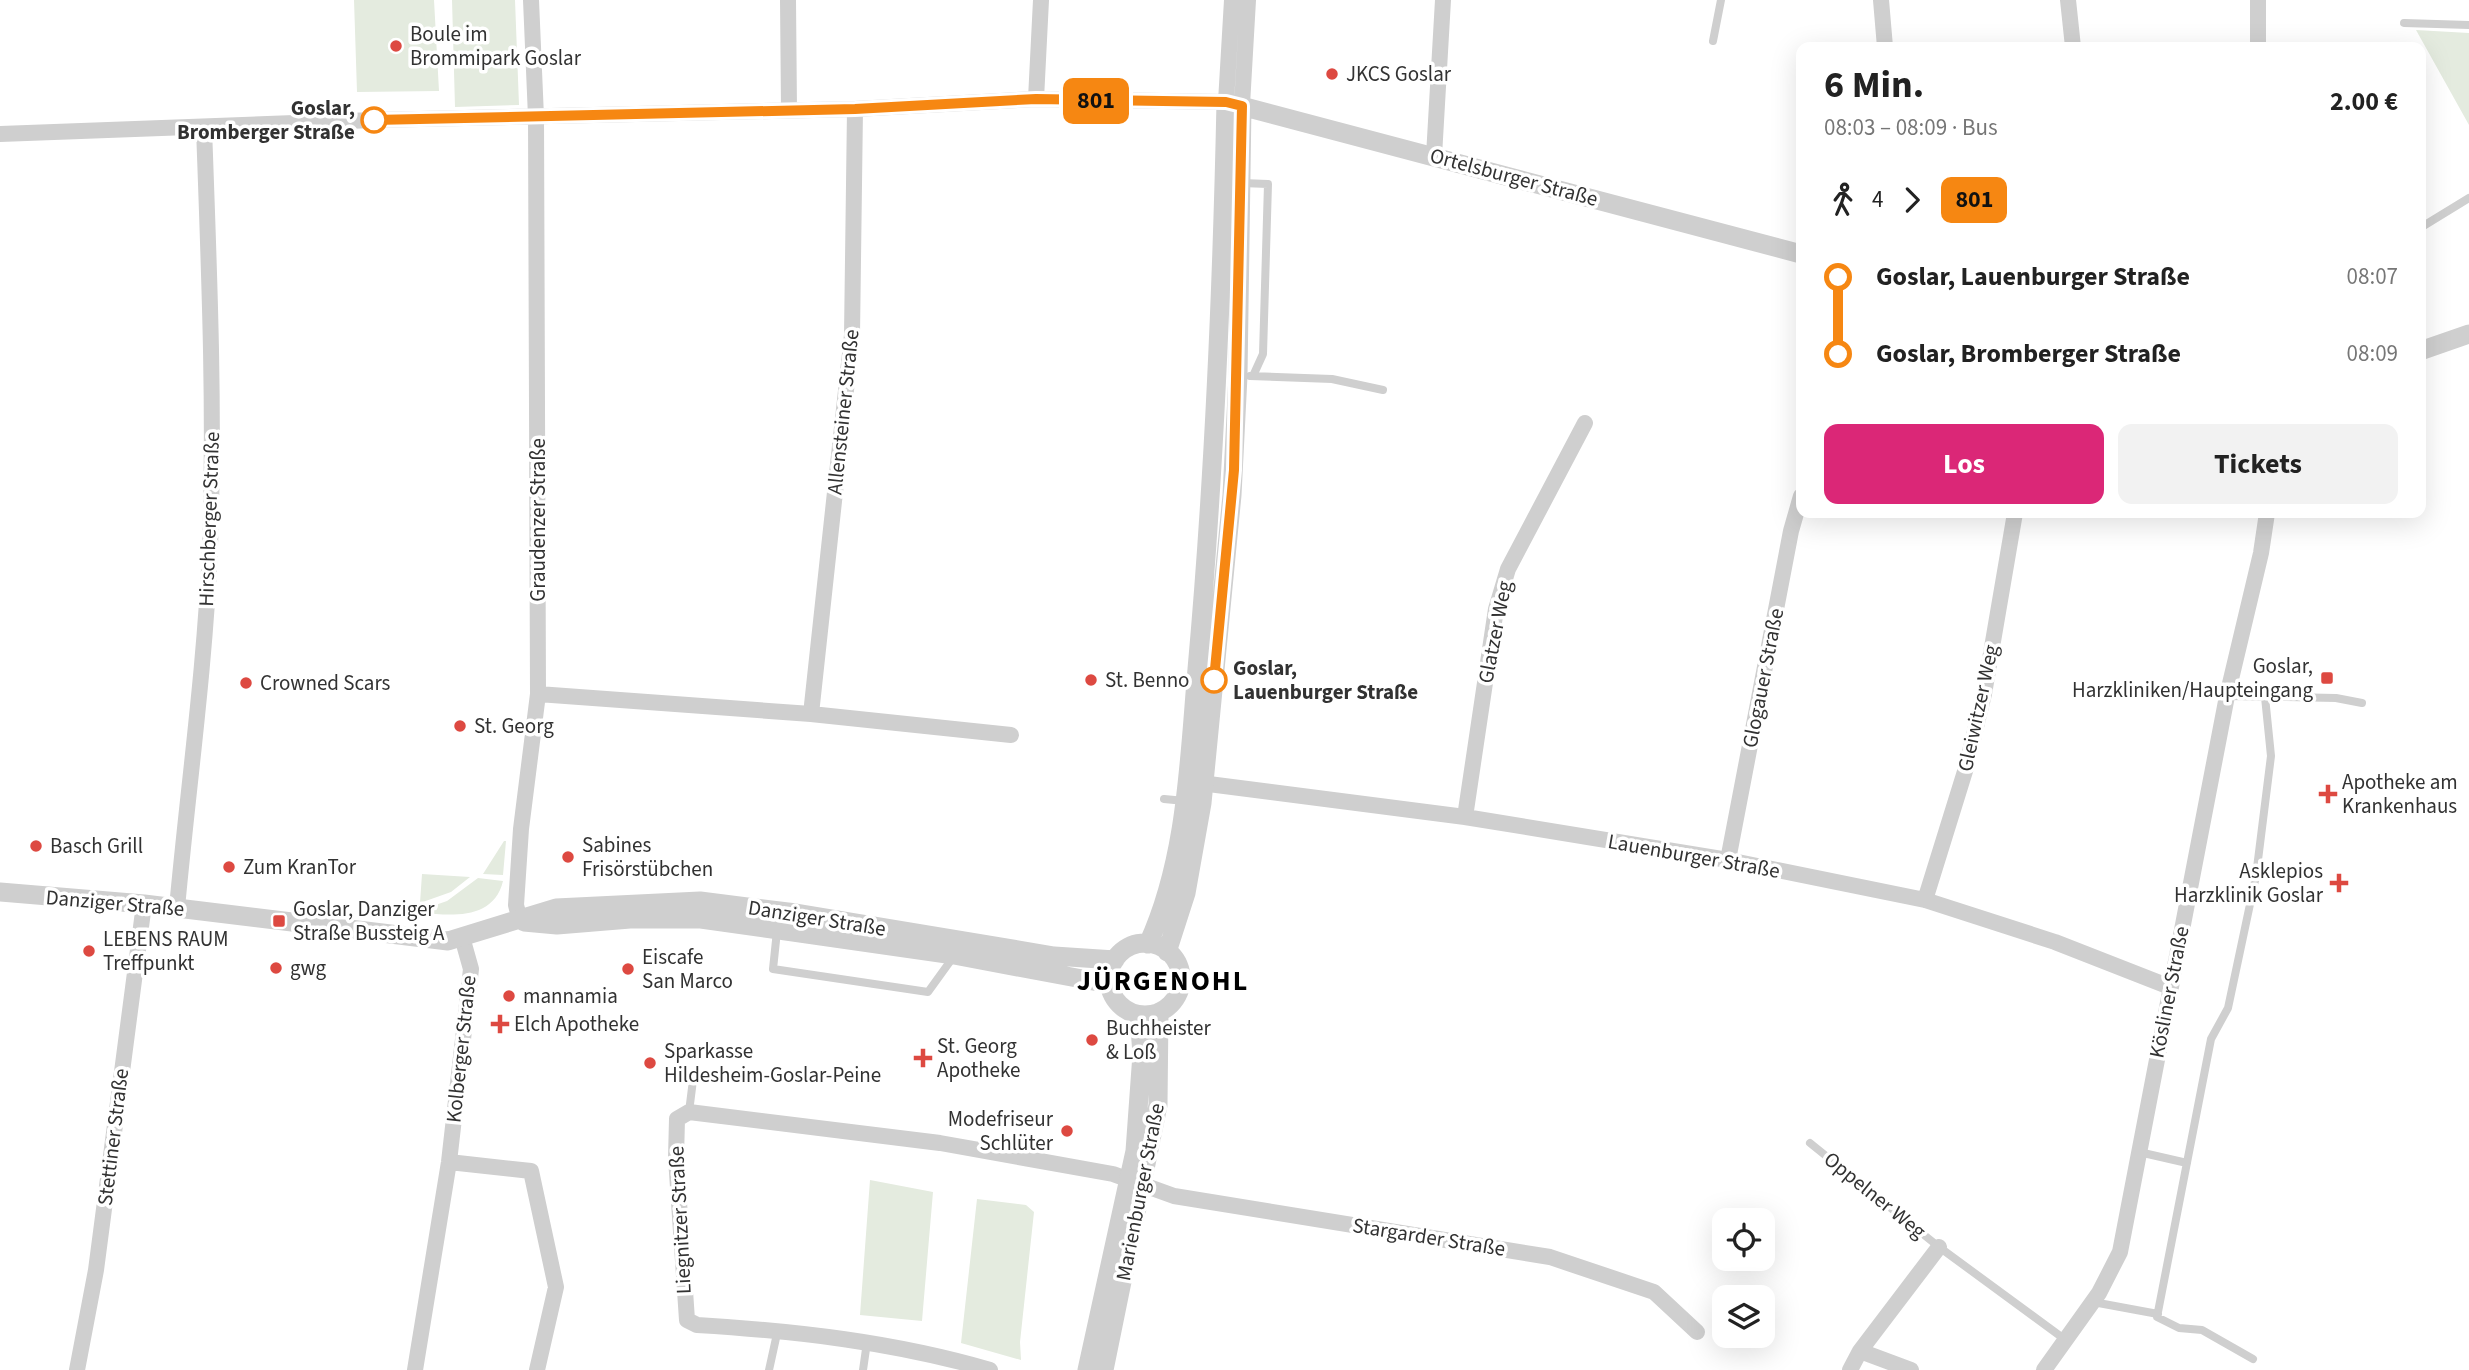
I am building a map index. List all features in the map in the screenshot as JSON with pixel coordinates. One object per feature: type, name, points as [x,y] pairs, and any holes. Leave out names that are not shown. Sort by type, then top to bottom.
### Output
[{"type":"street","name":"Graudenzer Straße","points":[[520,921],[516,905],[521,829],[538,694],[536,117],[531,0]]},
{"type":"street","points":[[788,0],[789,109]]},
{"type":"street","points":[[1036,99],[1041,0]]},
{"type":"street","points":[[1232,0],[1237,375]]},
{"type":"street","points":[[1167,952],[1189,880],[1207,558],[1237,375],[1242,183],[1234,104],[1248,0]]},
{"type":"street","points":[[1434,156],[1443,0]]},
{"type":"street","points":[[1881,0],[1885,42]]},
{"type":"street","points":[[2068,0],[2072,42]]},
{"type":"street","points":[[2258,0],[2258,42]]},
{"type":"street","points":[[0,134],[374,120],[855,109],[1036,99],[1234,104]]},
{"type":"street","name":"Ortelsburger Straße","points":[[1234,104],[1796,253]]},
{"type":"street","name":"Allensteiner Straße","points":[[810,714],[852,335],[855,109]]},
{"type":"street","name":"Hirschberger Straße","points":[[177,908],[198,725],[212,474],[212,335],[204,128]]},
{"type":"street","points":[[2426,349],[2469,334]]},
{"type":"street","name":"Glatzer Weg","points":[[1465,817],[1496,609],[1508,569],[1584,423]]},
{"type":"street","name":"Glogauer Straße","points":[[1728,860],[1796,514]]},
{"type":"street","name":"Gleiwitzer Weg","points":[[1925,900],[1966,768],[1983,694],[2014,518]]},
{"type":"street","name":"Kösliner Straße","points":[[2044,1370],[2093,1302],[2120,1252],[2227,696],[2261,553],[2266,518]]},
{"type":"street","points":[[538,694],[810,714],[1011,735]]},
{"type":"street","points":[[1147,944],[1171,888],[1194,793]]},
{"type":"street","name":"Lauenburger Straße","points":[[1194,793],[1465,817],[1728,860],[1925,900],[2008,925],[2170,987]]},
{"type":"street","name":"Danziger Straße","points":[[0,892],[144,904],[448,941],[556,908],[608,903],[700,901],[796,913],[1054,956],[1115,960]]},
{"type":"street","name":"Stettiner Straße","points":[[77,1370],[96,1270],[144,904]]},
{"type":"street","name":"Danziger Straße","points":[[520,921],[557,925],[630,919],[701,919],[954,955],[1108,984]]},
{"type":"street","name":"Kolberger Straße","points":[[415,1370],[449,1162],[471,969],[462,937]]},
{"type":"street","points":[[1147,944],[1167,952],[1179,969],[1181,979],[1175,999],[1159,1012],[1139,1015],[1119,1004],[1108,984],[1115,960],[1129,947],[1147,944]]},
{"type":"street","name":"Marienburger Straße","points":[[1087,1370],[1135,1182],[1158,1105],[1159,1012]]},
{"type":"street","name":"Marienburger Straße","points":[[1104,1370],[1135,1182],[1142,1054],[1139,1015]]},
{"type":"street","points":[[689,1112],[940,1143],[1135,1182]]},
{"type":"street","name":"Liegnitzer Straße","points":[[689,1112],[677,1119],[676,1158],[687,1320],[697,1325],[778,1329],[867,1342],[958,1366],[990,1370]]},
{"type":"street","points":[[449,1162],[531,1171],[556,1287],[537,1370]]},
{"type":"street","name":"Stargarder Straße","points":[[1135,1182],[1174,1196],[1550,1258],[1654,1292],[1697,1332]]},
{"type":"street","name":"Oppelner Weg","points":[[1850,1370],[1860,1351],[1939,1247]]},
{"type":"street","points":[[1860,1351],[1911,1370]]},
{"type":"lane","points":[[1713,41],[1721,0]]},
{"type":"lane","points":[[2404,23],[2469,25]]},
{"type":"lane","points":[[2426,224],[2469,198]]},
{"type":"lane","points":[[1237,375],[1332,379],[1383,390]]},
{"type":"lane","points":[[2227,696],[2336,698],[2362,702]]},
{"type":"lane","points":[[2253,1359],[2202,1330],[2179,1328],[2157,1317],[2211,1039],[2228,1008],[2256,876],[2271,756],[2265,698]]},
{"type":"lane","points":[[1164,799],[1194,793]]},
{"type":"lane","points":[[796,913],[777,929],[773,969],[928,992],[954,955]]},
{"type":"lane","points":[[689,1112],[694,1080]]},
{"type":"lane","name":"Oppelner Weg","points":[[1810,1143],[1939,1247],[2067,1341]]},
{"type":"lane","points":[[2139,1152],[2187,1163]]},
{"type":"lane","points":[[2093,1302],[2158,1314]]},
{"type":"lane","points":[[769,1370],[778,1329]]},
{"type":"lane","points":[[863,1370],[867,1342]]},
{"type":"shaded area","name":"Boule im Brommipark Goslar","points":[[354,0],[434,0],[439,91],[357,92]]},
{"type":"shaded area","points":[[452,0],[515,0],[519,105],[455,107]]},
{"type":"shaded area","points":[[2416,30],[2469,33],[2469,125],[2426,48],[2426,42],[2423,42]]},
{"type":"shaded area","points":[[504,841],[503,875],[483,874]]},
{"type":"shaded area","points":[[422,874],[470,877],[451,892],[420,903]]},
{"type":"shaded area","points":[[478,878],[503,881],[498,893],[482,909],[447,915],[423,913],[424,909],[447,901]]},
{"type":"shaded area","points":[[870,1180],[933,1192],[922,1321],[860,1315]]},
{"type":"shaded area","points":[[977,1199],[1026,1205],[1034,1212],[1020,1342],[1021,1360],[961,1343]]},
{"type":"bus line","name":"801","points":[[374,120],[855,109],[1036,99],[1226,102],[1242,106],[1234,470],[1214,680]]},
{"type":"place","name":"Boule im Brommipark Goslar","points":[[396,46]]},
{"type":"place","name":"JKCS Goslar","points":[[1332,74]]},
{"type":"place","name":"Goslar, Bromberger Straße","points":[[374,120]]},
{"type":"place","name":"Goslar, Harzkliniken/Haupteingang","points":[[2327,678]]},
{"type":"place","name":"St. Benno","points":[[1091,680]]},
{"type":"place","name":"Goslar, Lauenburger Straße","points":[[1214,680]]},
{"type":"place","name":"Crowned Scars","points":[[246,683]]},
{"type":"place","name":"St. Georg","points":[[460,726]]},
{"type":"place","name":"Apotheke am Krankenhaus","points":[[2328,794]]},
{"type":"place","name":"Basch Grill","points":[[36,846]]},
{"type":"place","name":"Sabines Frisörstübchen","points":[[568,857]]},
{"type":"place","name":"Zum KranTor","points":[[229,867]]},
{"type":"place","name":"Asklepios Harzklinik Goslar","points":[[2339,883]]},
{"type":"place","name":"Goslar, Danziger Straße Bussteig A","points":[[279,921]]},
{"type":"place","name":"LEBENS RAUM Treffpunkt","points":[[89,951]]},
{"type":"place","name":"gwg","points":[[276,968]]},
{"type":"place","name":"Eiscafe San Marco","points":[[628,969]]},
{"type":"place","name":"mannamia","points":[[509,996]]},
{"type":"place","name":"Elch Apotheke","points":[[500,1024]]},
{"type":"place","name":"Buchheister & Loß","points":[[1092,1040]]},
{"type":"place","name":"St. Georg Apotheke","points":[[923,1058]]},
{"type":"place","name":"Sparkasse Hildesheim-Goslar-Peine","points":[[650,1063]]},
{"type":"place","name":"Modefriseur Schlüter","points":[[1067,1131]]},
{"type":"district","name":"JÜRGENOHL","points":[[1163,981]]}]
